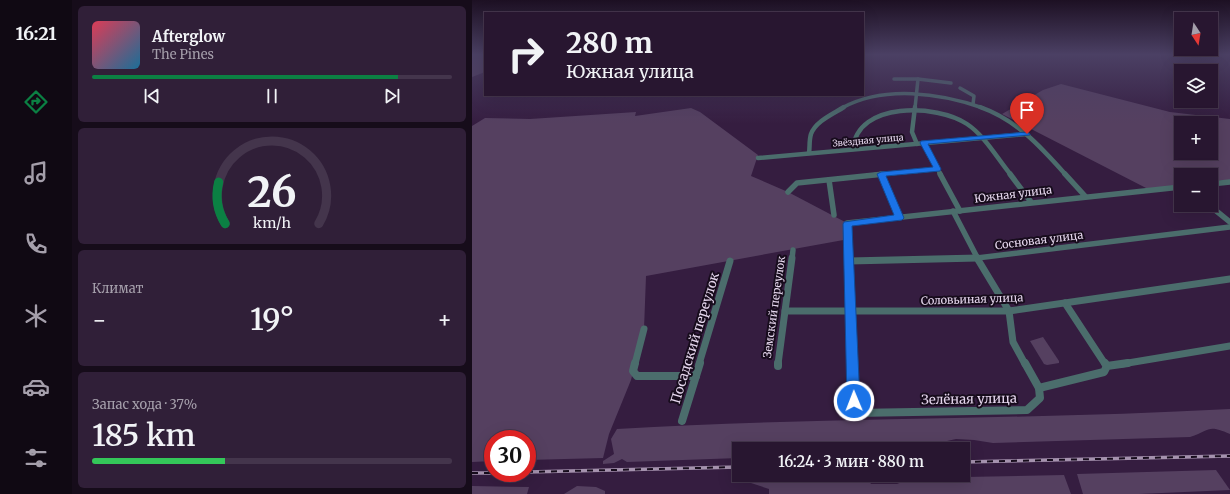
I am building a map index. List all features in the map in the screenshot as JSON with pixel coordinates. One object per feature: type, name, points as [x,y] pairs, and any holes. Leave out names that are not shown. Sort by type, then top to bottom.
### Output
[{"type":"street","points":[[894,79],[918,79],[952,83]]},
{"type":"street","points":[[917,144],[912,132],[918,95],[918,79]]},
{"type":"street","points":[[960,88],[974,96],[973,104]]},
{"type":"street","points":[[809,153],[813,131],[839,108],[866,99],[903,95],[939,97],[973,104],[1010,121],[1027,134],[1085,196]]},
{"type":"street","points":[[853,149],[856,131],[868,121],[884,115],[915,111],[945,115],[957,119],[976,130],[1031,202]]},
{"type":"street","name":"Звёздная улица","points":[[758,158],[1027,134]]},
{"type":"street","points":[[923,143],[937,169],[977,258],[1009,311],[1013,342],[1040,388],[1104,372],[1107,366]]},
{"type":"street","points":[[788,192],[797,183],[937,169]]},
{"type":"street","points":[[881,174],[899,218]]},
{"type":"street","points":[[829,180],[834,215]]},
{"type":"street","points":[[1218,183],[1230,182]]},
{"type":"street","name":"Южная улица","points":[[849,261],[847,224],[1031,202],[1174,188]]},
{"type":"street","points":[[1218,212],[1230,222]]},
{"type":"street","name":"Сосновая улица","points":[[849,261],[977,258],[1230,228]]},
{"type":"street","name":"Земский переулок","points":[[778,366],[793,250]]},
{"type":"street","points":[[849,261],[850,312]]},
{"type":"street","name":"Посадский переулок","points":[[682,421],[730,262]]},
{"type":"street","name":"Соловьиная улица","points":[[785,311],[1009,311],[1230,279]]},
{"type":"street","points":[[1065,303],[1107,366]]},
{"type":"street","name":"Зелёная улица","points":[[850,312],[854,413],[1027,410],[1040,398],[1040,388]]},
{"type":"street","points":[[644,329],[633,370],[637,376],[696,376]]},
{"type":"street","points":[[1107,366],[1230,346]]},
{"type":"shaded area","points":[[1061,84],[1170,112],[1204,116],[1174,116],[1174,160],[1218,160],[1218,118],[1230,119],[1230,180],[1218,181],[1218,168],[1174,168],[1174,186],[1148,189],[1002,114],[1043,90]]},
{"type":"shaded area","points":[[691,108],[700,112],[758,155],[751,176],[788,192],[847,223],[849,239],[646,276],[644,329],[631,380],[609,434],[603,458],[536,460],[536,430],[484,430],[484,461],[472,462],[472,126],[485,118],[530,119],[636,112],[635,116]]},
{"type":"shaded area","points":[[1043,337],[1059,363],[1044,364],[1030,341]]},
{"type":"shaded area","points":[[1230,409],[1230,434],[1217,429],[1209,429],[1190,437],[993,443],[956,439],[942,442],[732,442],[732,458],[627,462],[622,459],[614,463],[603,464],[603,461],[614,454],[611,439],[617,429],[770,422],[1153,413]]},
{"type":"shaded area","points":[[1216,470],[1230,490],[1139,494],[1083,494],[1077,474]]},
{"type":"shaded area","points":[[1064,475],[1071,494],[769,494],[769,489],[751,483],[870,482],[871,484],[897,484],[902,482],[970,482],[970,477]]},
{"type":"shaded area","points":[[472,486],[529,487],[527,494],[472,494]]},
{"type":"shaded area","points":[[577,486],[596,487],[605,491],[605,494],[564,494]]},
{"type":"railway","points":[[970,462],[1230,456]]},
{"type":"railway","points":[[536,472],[732,467]]},
{"type":"railway","points":[[472,473],[484,473]]},
{"type":"route","points":[[854,401],[850,312],[849,239],[847,224],[899,218],[881,174],[937,169],[923,143],[1027,134]]}]
